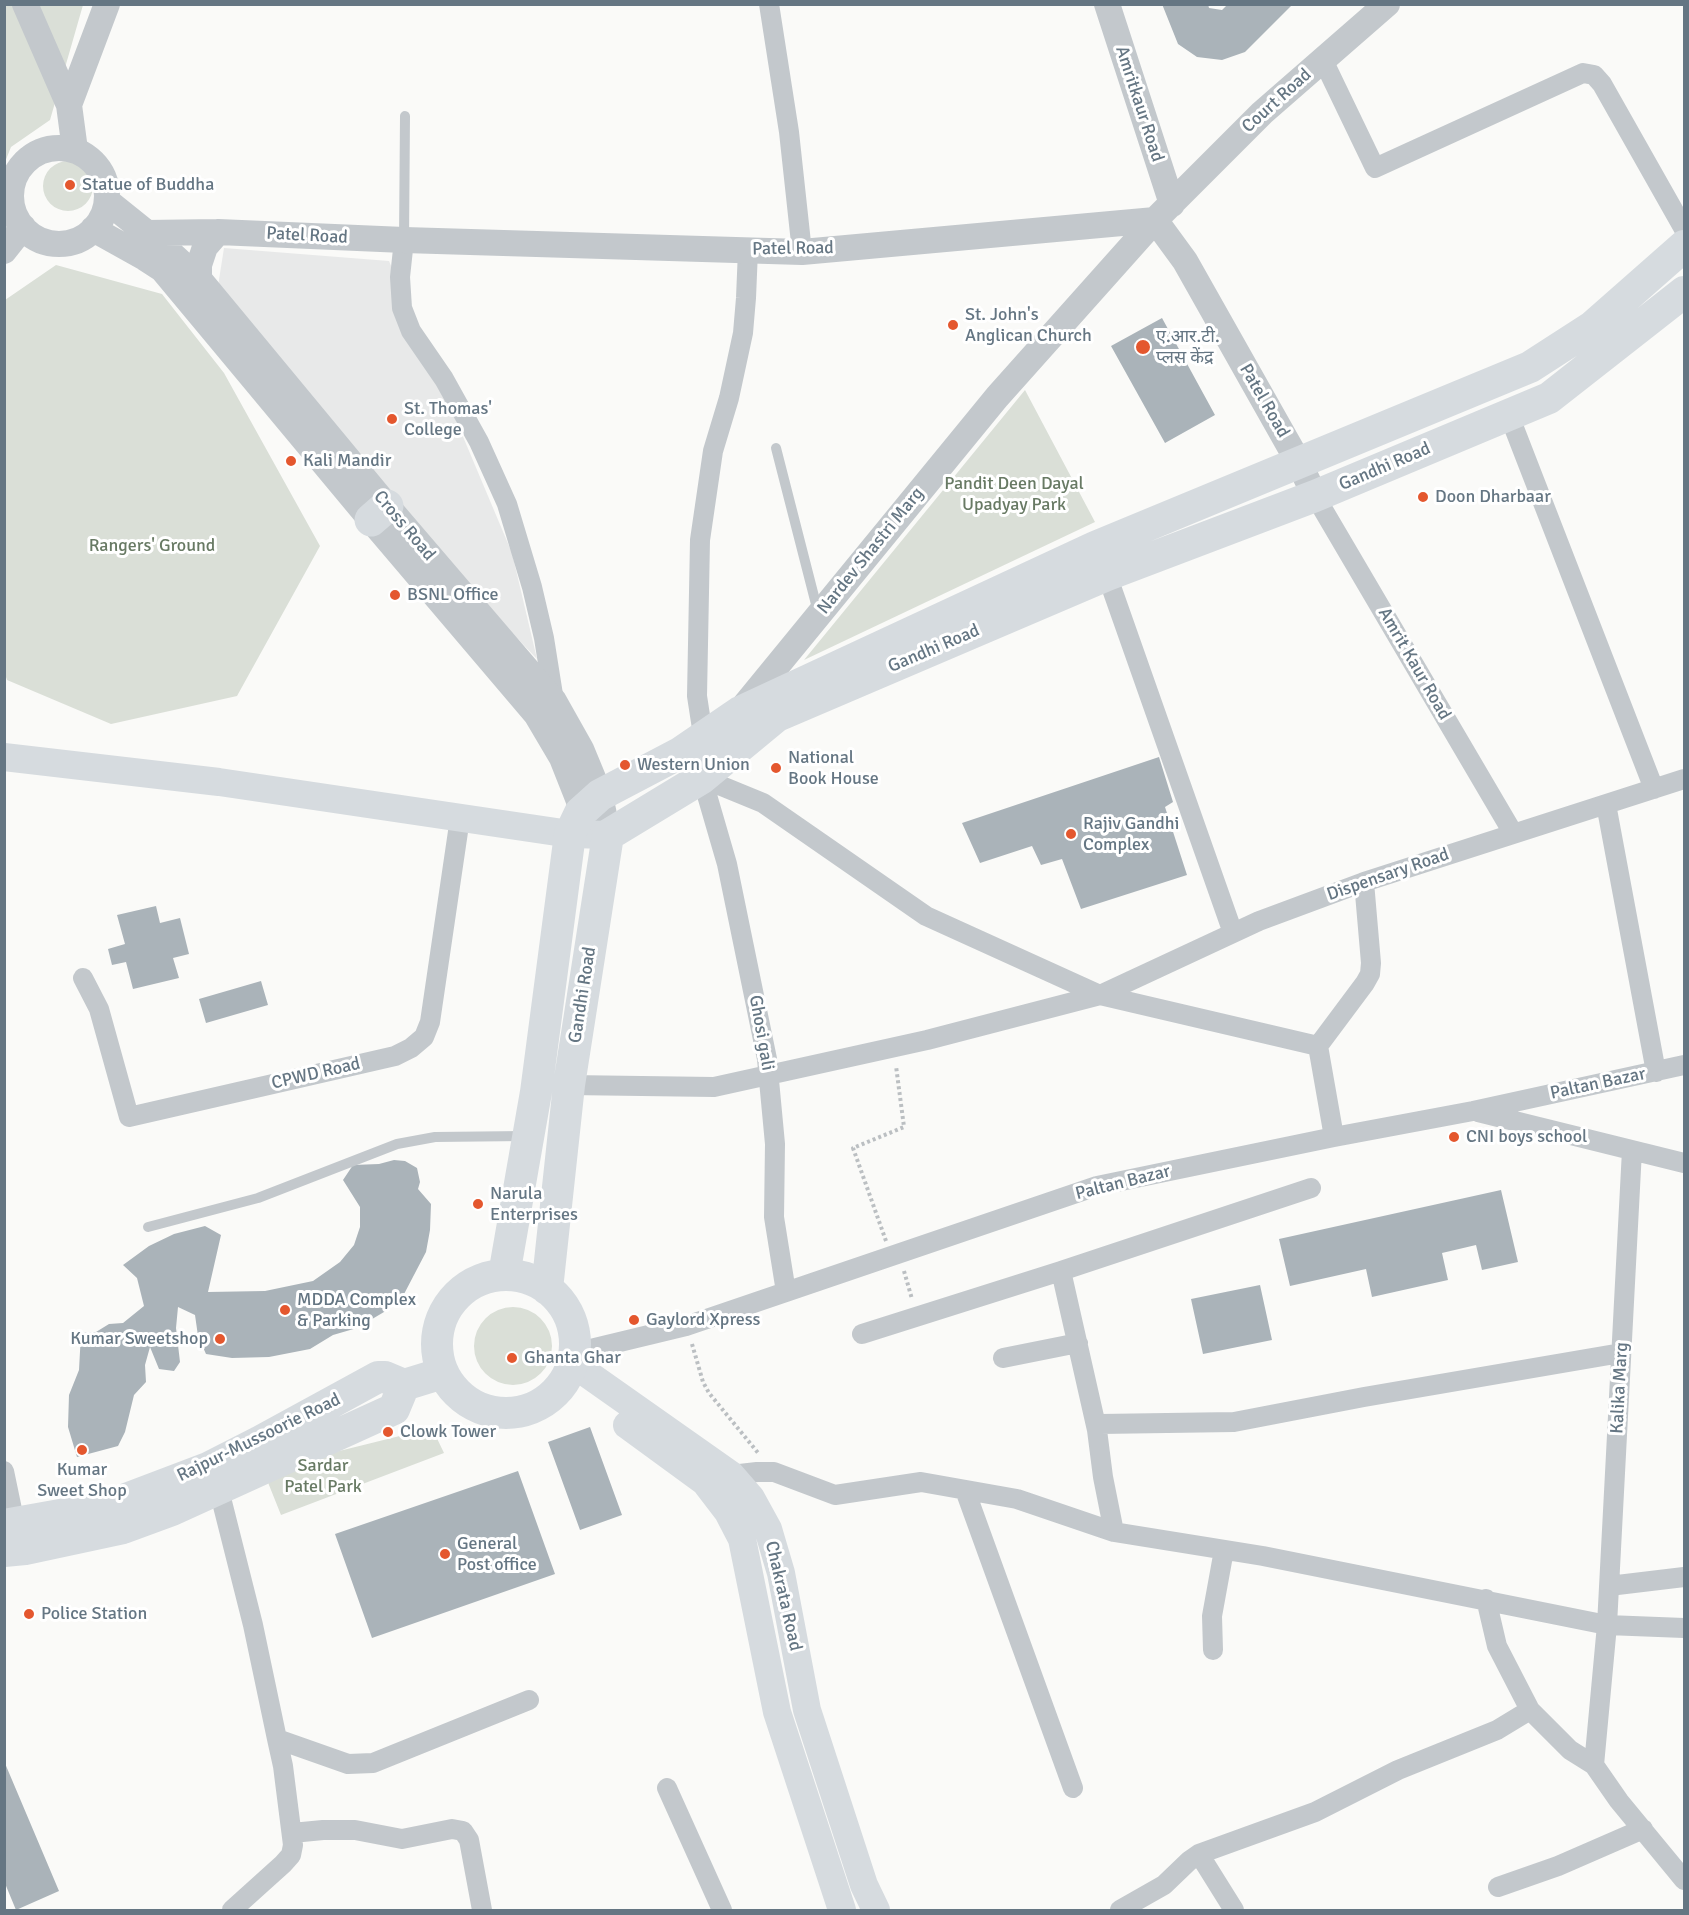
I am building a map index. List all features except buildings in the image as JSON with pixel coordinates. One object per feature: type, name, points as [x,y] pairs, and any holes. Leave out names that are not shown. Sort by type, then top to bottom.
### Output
[{"type":"main road","name":"Gandhi Road","points":[[504,1275],[583,814],[740,712],[1095,547],[1530,367],[1592,327],[1684,246]]},
{"type":"main road","name":"Gandhi Road","points":[[547,1289],[569,1084],[608,835],[702,778],[777,716],[1107,575],[1315,496],[1549,398],[1684,292]]},
{"type":"main road","points":[[4,757],[219,782],[460,818],[583,814],[608,835]]},
{"type":"main road","points":[[504,1275],[526,1279],[547,1289],[560,1302],[569,1317],[574,1335],[571,1365],[553,1395],[534,1407],[514,1413],[492,1412],[471,1404],[454,1391],[443,1373],[436,1351],[438,1328],[447,1307],[462,1290],[482,1279],[504,1275]]},
{"type":"main road","name":"Chakrata Road","points":[[571,1365],[731,1475],[751,1498],[768,1529],[781,1573],[807,1710],[864,1885],[876,1911]]},
{"type":"main road","name":"Chakrata Road","points":[[571,1365],[705,1482],[728,1512],[742,1539],[777,1712],[842,1911]]},
{"type":"main road","points":[[404,1385],[443,1373]]},
{"type":"main road","name":"Rajpur-Mussoorie Road","points":[[378,1377],[385,1377],[404,1385],[394,1409],[219,1490],[123,1528],[26,1549],[8,1533],[105,1507],[208,1468],[378,1377]]},
{"type":"street","points":[[25,4],[69,105],[75,150]]},
{"type":"street","points":[[69,105],[107,4]]},
{"type":"street","points":[[769,4],[789,132],[802,252]]},
{"type":"street","name":"Amritkaur Road","points":[[1107,4],[1163,212]]},
{"type":"street","name":"Court Road","points":[[1163,212],[1262,113],[1387,4]]},
{"type":"street","points":[[1323,60],[1375,168],[1582,73],[1594,75],[1602,84],[1684,229]]},
{"type":"street","points":[[59,148],[75,150],[88,158],[99,170],[106,185],[107,201],[103,216],[93,229],[81,238],[65,243],[49,243],[35,237],[23,227],[15,213],[11,198],[13,183],[19,169],[30,158],[44,150],[59,148]]},
{"type":"street","name":"Cross Road","points":[[107,201],[199,279],[536,714],[562,758],[583,814]]},
{"type":"street","name":"Patel Road","points":[[146,233],[218,232],[802,252],[1163,212],[1185,261],[1299,463],[1315,496]]},
{"type":"street","name":"Nardev Shastri Marg","points":[[740,712],[997,397],[1163,212]]},
{"type":"street","points":[[4,251],[23,227]]},
{"type":"street","name":"Cross Road","points":[[93,229],[162,269],[379,513],[554,701],[581,749],[583,814]]},
{"type":"street","points":[[199,279],[199,265],[205,247],[218,232]]},
{"type":"street","points":[[404,240],[400,277],[402,308],[411,331],[444,379],[479,442],[507,504],[532,587],[544,638],[554,701]]},
{"type":"street","points":[[703,735],[697,696],[700,540],[713,451],[729,398],[743,333],[748,250]]},
{"type":"street","points":[[1509,415],[1654,789]]},
{"type":"street","name":"Amrit Kaur Road","points":[[1315,496],[1513,833]]},
{"type":"street","points":[[1107,575],[1233,933]]},
{"type":"street","points":[[702,778],[762,803],[926,916],[1100,995],[1318,1046]]},
{"type":"street","name":"Ghosi gali","points":[[702,778],[727,864],[767,1059],[775,1144],[774,1217],[786,1292]]},
{"type":"street","name":"Dispensary Road","points":[[569,1084],[714,1087],[894,1048],[1100,995],[1259,921],[1364,882],[1684,779]]},
{"type":"street","points":[[1606,804],[1656,1072]]},
{"type":"street","points":[[583,814],[608,835]]},
{"type":"street","name":"CPWD Road","points":[[83,978],[99,1009],[129,1117],[395,1056],[411,1048],[424,1036],[430,1022],[460,818]]},
{"type":"street","points":[[1334,1137],[1318,1046],[1370,974],[1364,882]]},
{"type":"street","name":"Paltan Bazar","points":[[571,1365],[1098,1186],[1473,1111],[1684,1065]]},
{"type":"street","points":[[1473,1111],[1684,1163]]},
{"type":"street","name":"Kalika Marg","points":[[1594,1765],[1607,1625],[1632,1150]]},
{"type":"street","points":[[862,1334],[1311,1188]]},
{"type":"street","points":[[1061,1271],[1097,1430],[1103,1477],[1114,1532]]},
{"type":"street","points":[[1003,1358],[1078,1343]]},
{"type":"street","points":[[1097,1430],[1100,1424],[1234,1422],[1621,1353]]},
{"type":"street","points":[[4,1471],[8,1533]]},
{"type":"street","points":[[731,1475],[774,1472],[835,1495],[913,1482],[964,1490],[1017,1499],[1114,1532],[1486,1599],[1607,1625],[1684,1628]]},
{"type":"street","points":[[219,1490],[253,1625],[283,1766],[293,1845],[291,1855],[283,1864],[232,1911]]},
{"type":"street","points":[[964,1490],[1073,1788]]},
{"type":"street","points":[[1213,1650],[1212,1616],[1224,1550]]},
{"type":"street","points":[[1609,1586],[1684,1577]]},
{"type":"street","points":[[1486,1599],[1497,1646],[1530,1710],[1570,1750],[1594,1765],[1684,1880]]},
{"type":"street","points":[[277,1739],[348,1764],[373,1763],[529,1700]]},
{"type":"street","points":[[1120,1911],[1164,1885],[1199,1854],[1315,1812],[1398,1770],[1497,1730],[1530,1710]]},
{"type":"street","points":[[667,1788],[722,1911]]},
{"type":"street","points":[[292,1833],[355,1830],[402,1839],[452,1829],[463,1831],[469,1840],[482,1911]]},
{"type":"street","points":[[1498,1887],[1558,1866],[1642,1829]]},
{"type":"street","points":[[1199,1854],[1234,1911]]},
{"type":"lane","points":[[404,240],[405,116]]},
{"type":"lane","points":[[777,448],[819,615]]},
{"type":"lane","points":[[148,1227],[258,1198],[397,1144],[435,1137],[529,1136]]},
{"type":"path","points":[[894,1048],[904,1127],[853,1148],[917,1317]]},
{"type":"path","points":[[686,1326],[703,1382],[709,1393],[774,1472]]},
{"type":"shaded area","name":"St. Thomas' College","points":[[224,248],[389,261],[512,553],[537,659],[477,596],[218,286]]},
{"type":"green space","points":[[5,5],[83,5],[50,120],[11,147],[5,162]]},
{"type":"green space","points":[[63,161],[73,161],[86,168],[93,181],[93,191],[86,204],[73,211],[63,211],[54,207],[47,200],[43,191],[43,181],[47,172],[54,165]]},
{"type":"green space","name":"Rangers' Ground","points":[[56,265],[162,294],[224,373],[320,546],[237,696],[111,724],[7,680],[5,674],[5,300]]},
{"type":"green space","name":"Pandit Deen Dayal Upadyay Park","points":[[1025,390],[1095,522],[804,660]]},
{"type":"green space","points":[[505,1307],[521,1307],[535,1313],[546,1324],[552,1338],[552,1354],[546,1368],[535,1379],[521,1385],[505,1385],[491,1379],[480,1368],[474,1354],[474,1338],[480,1324],[491,1313]]},
{"type":"green space","name":"Sardar Patel Park","points":[[432,1428],[444,1453],[281,1515],[267,1480],[319,1456]]},
{"type":"place","name":"Statue of Buddha","points":[[70,185]]},
{"type":"place","name":"St. John's Anglican Church","points":[[953,325]]},
{"type":"place","name":"ए.आर.टी. प्लस केंद्र","points":[[1143,347]]},
{"type":"place","name":"St. Thomas' College","points":[[392,419]]},
{"type":"place","name":"Kali Mandir","points":[[291,461]]},
{"type":"place","name":"Doon Dharbaar","points":[[1423,497]]},
{"type":"place","name":"BSNL Office","points":[[395,595]]},
{"type":"place","name":"Western Union","points":[[625,765]]},
{"type":"place","name":"National Book House","points":[[776,768]]},
{"type":"place","name":"Rajiv Gandhi Complex","points":[[1071,834]]},
{"type":"place","name":"CNI boys school","points":[[1454,1137]]},
{"type":"place","name":"Narula Enterprises","points":[[478,1204]]},
{"type":"place","name":"MDDA Complex & Parking","points":[[285,1310]]},
{"type":"place","name":"Gaylord Xpress","points":[[634,1320]]},
{"type":"place","name":"Kumar Sweetshop","points":[[220,1339]]},
{"type":"place","name":"Ghanta Ghar","points":[[512,1358]]},
{"type":"place","name":"Clowk Tower","points":[[388,1432]]},
{"type":"place","name":"Kumar Sweet Shop","points":[[82,1450]]},
{"type":"place","name":"General Post office","points":[[445,1554]]},
{"type":"place","name":"Police Station","points":[[29,1614]]}]
